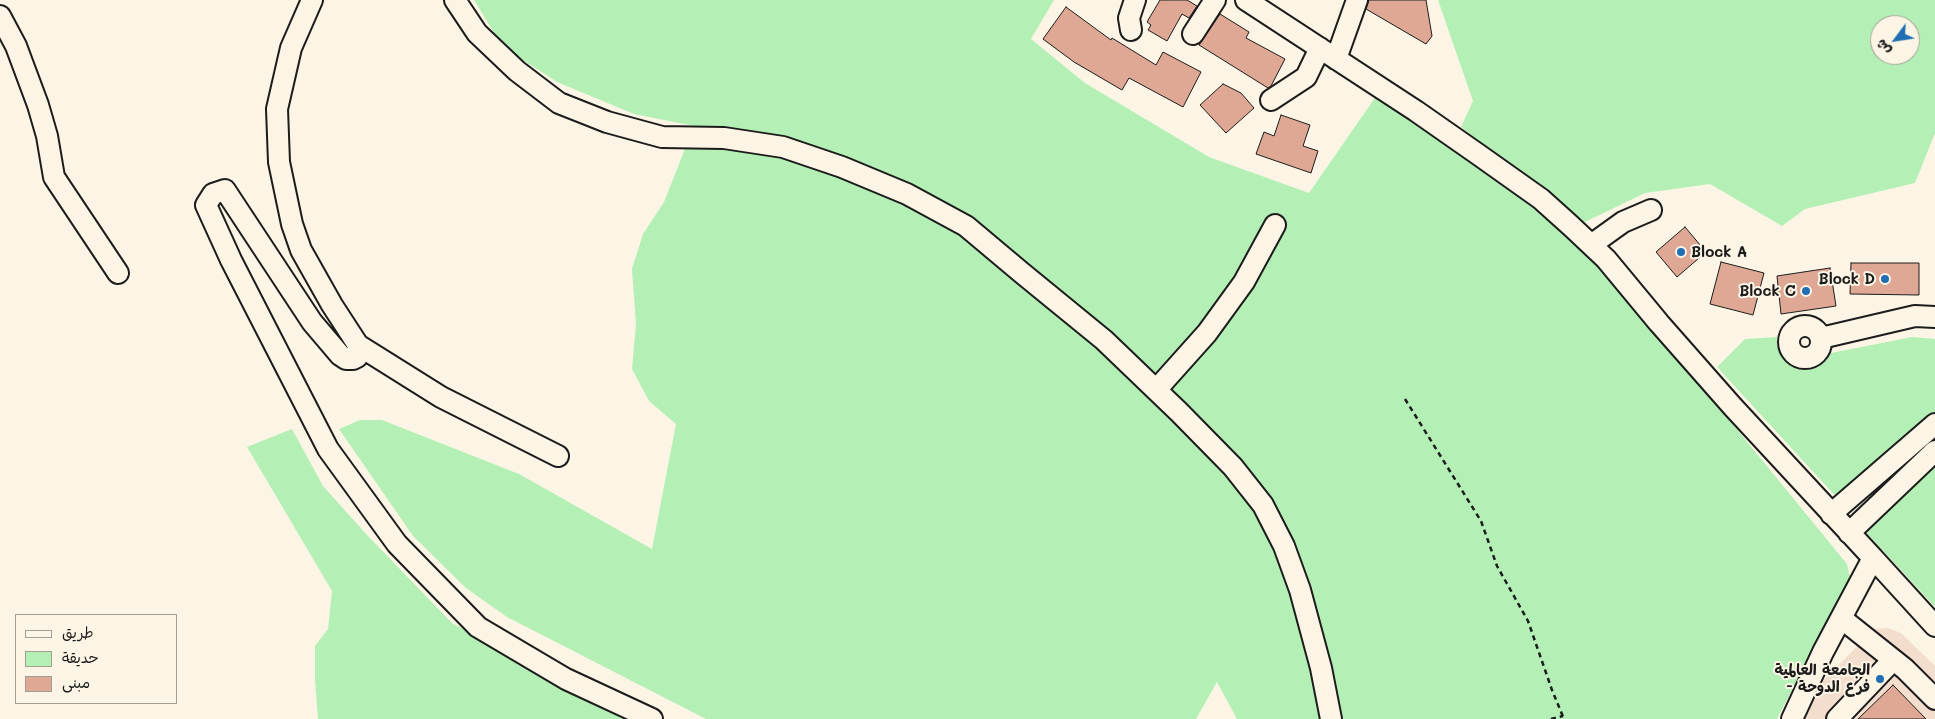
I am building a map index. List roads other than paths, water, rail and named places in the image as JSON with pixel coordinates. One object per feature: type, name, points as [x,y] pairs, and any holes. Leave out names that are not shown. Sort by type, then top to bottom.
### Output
[{"type":"street","points":[[312,0],[291,48],[277,109],[279,162],[292,224],[301,250],[358,345],[441,397],[558,456]]},
{"type":"street","points":[[455,0],[477,33],[517,70],[560,102],[607,122],[662,136],[724,138],[783,147],[842,167],[907,194],[966,226],[1104,340],[1233,467],[1263,505],[1284,546],[1300,590],[1321,668],[1331,719]]},
{"type":"street","points":[[1131,30],[1129,18],[1135,0]]},
{"type":"street","points":[[1193,34],[1214,0]]},
{"type":"street","points":[[1246,0],[1416,111],[1541,200],[1591,245],[1606,259],[1696,366],[1935,626]]},
{"type":"street","points":[[1272,100],[1306,77],[1328,54],[1357,0]]},
{"type":"street","points":[[0,16],[16,46],[38,105],[47,136],[54,177],[118,273]]},
{"type":"street","points":[[358,345],[358,357],[346,359],[340,355],[312,322],[225,190],[213,194],[206,205],[231,260],[328,449],[397,544],[478,627],[566,679],[652,719]]},
{"type":"street","points":[[1591,245],[1623,222],[1651,210]]},
{"type":"street","points":[[1156,390],[1207,333],[1244,282],[1275,225]]},
{"type":"street","points":[[1821,338],[1908,317],[1935,317]]},
{"type":"street","points":[[1831,514],[1935,424]]},
{"type":"street","points":[[1849,533],[1935,451]]},
{"type":"street","points":[[1792,719],[1841,618],[1873,558]]},
{"type":"street","points":[[1841,618],[1894,660],[1935,699]]},
{"type":"street","points":[[1837,719],[1894,660]]},
{"type":"place","name":"Block A","points":[[1681,252]]},
{"type":"place","name":"Block D","points":[[1885,279]]},
{"type":"place","name":"Block C","points":[[1806,291]]},
{"type":"place","name":"الجامعة العالمية - فرع الدوحة","points":[[1880,679]]}]
